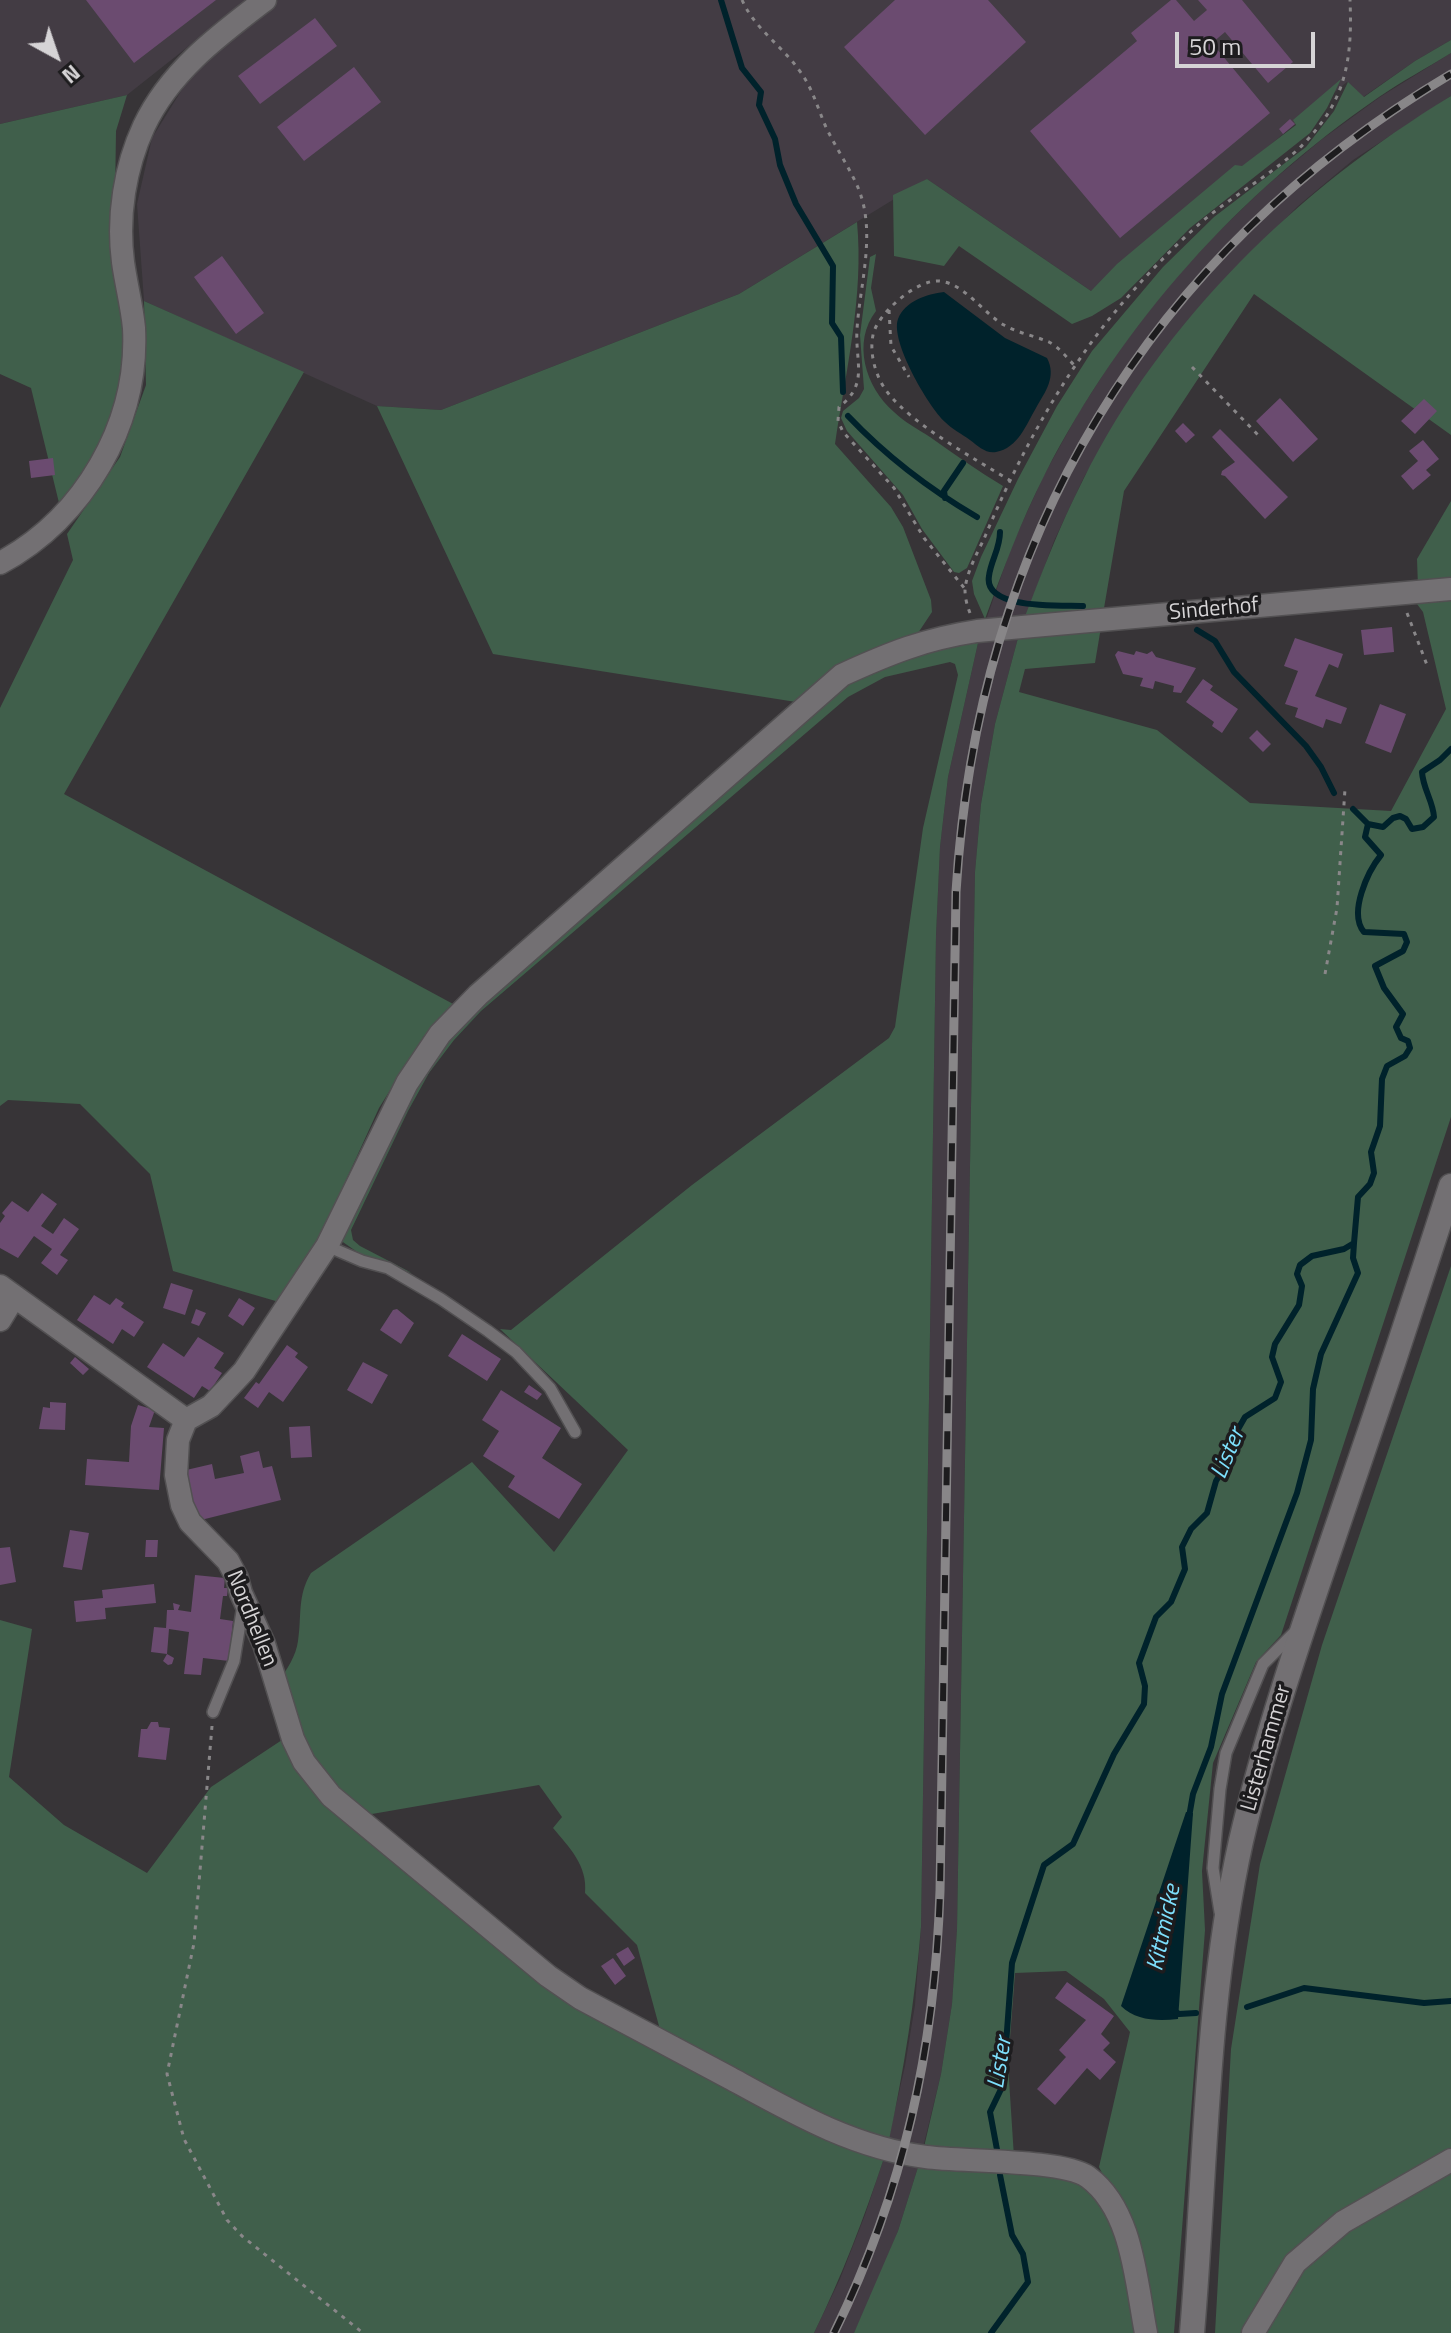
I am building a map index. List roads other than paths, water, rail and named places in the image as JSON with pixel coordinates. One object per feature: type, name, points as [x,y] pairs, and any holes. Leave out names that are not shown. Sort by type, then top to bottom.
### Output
[{"type":"main road","name":"Listerhammer","points":[[1192,2333],[1215,1998],[1241,1842],[1271,1727],[1451,1186]]},
{"type":"street","points":[[0,563],[41,536],[66,512],[105,458],[119,426],[128,391],[134,327],[121,226],[133,157],[145,125],[160,98],[183,69],[211,41],[265,0]]},
{"type":"street","name":"Sinderhof","points":[[327,1246],[407,1083],[440,1034],[478,995],[842,675],[896,650],[938,637],[977,631],[1451,589]]},
{"type":"street","points":[[0,1320],[7,1292],[186,1420],[211,1406],[244,1371],[327,1246]]},
{"type":"street","name":"Nordhellen","points":[[186,1420],[178,1440],[176,1475],[182,1505],[190,1522],[228,1561],[237,1578],[244,1602],[264,1644],[293,1739],[304,1762],[331,1796],[548,1976],[580,1998],[812,2122],[877,2148],[926,2157],[1061,2167],[1085,2175],[1104,2191],[1122,2226],[1146,2333]]},
{"type":"street","points":[[1253,2333],[1295,2263],[1343,2222],[1451,2160]]},
{"type":"lane","points":[[327,1246],[388,1268],[488,1331],[516,1352],[550,1388],[575,1432]]},
{"type":"lane","points":[[213,1712],[234,1661],[244,1602]]},
{"type":"lane","points":[[1224,1936],[1213,1868],[1226,1753],[1263,1664],[1305,1623]]},
{"type":"water","points":[[944,292],[1005,338],[1047,358],[1050,365],[1049,384],[1043,396],[1020,435],[1004,450],[985,451],[945,422],[929,402],[905,357],[897,329],[901,313],[917,300]]},
{"type":"water","points":[[1186,1812],[1193,1813],[1178,2019],[1148,2019],[1133,2015],[1121,2006]]},
{"type":"waterway","points":[[721,0],[742,68],[761,92],[759,105],[775,139],[780,165],[796,204],[833,266],[832,323],[841,337],[843,392]]},
{"type":"waterway","points":[[848,416],[909,471],[977,517]]},
{"type":"waterway","points":[[945,498],[944,491],[963,463]]},
{"type":"waterway","points":[[1000,532],[989,576],[990,587],[998,595],[1026,603],[1083,606]]},
{"type":"waterway","points":[[1197,630],[1215,641],[1234,672],[1306,746],[1334,793]]},
{"type":"waterway","name":"Lister","points":[[998,2155],[990,2112],[1003,2085],[1012,1963],[1044,1865],[1073,1844],[1114,1754],[1144,1704],[1145,1686],[1139,1663],[1156,1617],[1171,1602],[1185,1569],[1182,1547],[1191,1529],[1207,1513],[1216,1481],[1235,1450],[1237,1431],[1245,1417],[1275,1398],[1281,1382],[1272,1357],[1275,1344],[1299,1305],[1302,1286],[1297,1274],[1300,1265],[1312,1256],[1344,1249],[1354,1243],[1358,1197],[1370,1184],[1374,1173],[1371,1152],[1380,1126],[1382,1079],[1387,1066],[1405,1056],[1410,1048],[1396,1027],[1403,1014],[1384,988],[1375,966],[1403,951],[1407,942],[1404,934],[1364,932],[1360,924],[1358,914],[1362,892],[1381,855],[1365,837],[1368,824],[1383,827],[1400,816],[1412,829],[1423,827],[1434,817],[1422,772],[1451,749]]},
{"type":"waterway","points":[[1353,809],[1368,824]]},
{"type":"waterway","points":[[1189,1817],[1193,1794],[1211,1747],[1222,1694],[1297,1493],[1311,1440],[1313,1389],[1321,1354],[1358,1273],[1353,1258],[1354,1243]]},
{"type":"waterway","name":"Kittmicke","points":[[1247,2007],[1304,1988],[1424,2003],[1451,2001]]},
{"type":"waterway","name":"Kittmicke","points":[[1173,2010],[1179,2014],[1196,2013]]},
{"type":"waterway","name":"Lister","points":[[991,2333],[1028,2282],[1023,2254],[1012,2235],[1000,2175]]},
{"type":"railway","points":[[834,2333],[858,2280],[897,2172],[923,2062],[937,1949],[956,892],[971,763],[999,641],[1042,526],[1097,418],[1166,319],[1248,228],[1343,146],[1451,74]]}]
